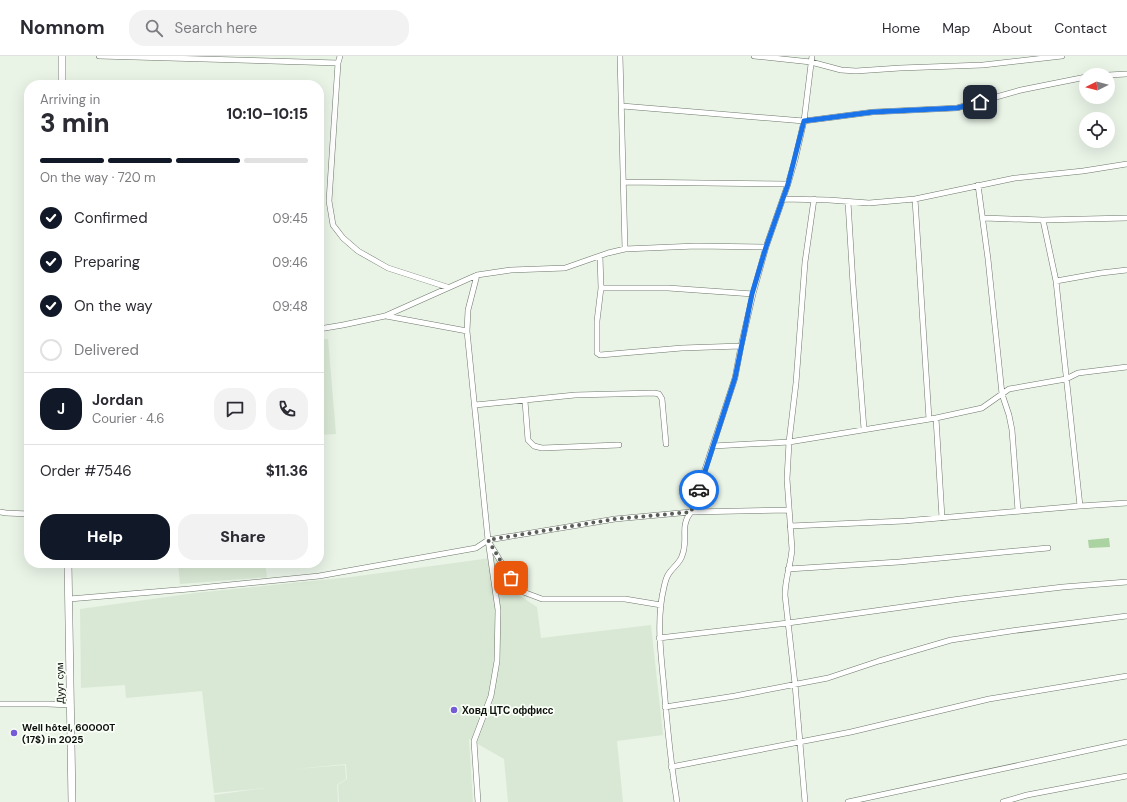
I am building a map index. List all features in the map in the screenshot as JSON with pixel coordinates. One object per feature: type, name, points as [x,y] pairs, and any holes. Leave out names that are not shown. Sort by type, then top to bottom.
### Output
[{"type":"main road","points":[[62,56],[62,80]]},
{"type":"main road","name":"Дуут сум","points":[[68,568],[72,802]]},
{"type":"street","points":[[99,56],[338,63]]},
{"type":"street","points":[[340,56],[338,63],[329,201],[333,225],[358,251],[388,268],[447,287]]},
{"type":"street","points":[[620,56],[626,249]]},
{"type":"street","points":[[754,56],[811,62],[841,70],[856,71],[983,65],[1062,56]]},
{"type":"street","points":[[677,802],[671,767],[659,638],[661,605],[668,575],[682,557],[685,547],[684,524],[691,512],[735,378],[752,294],[766,247],[788,184],[804,121],[812,56]]},
{"type":"street","points":[[1115,75],[1127,74]]},
{"type":"street","points":[[622,106],[804,121],[873,112],[957,108],[1022,90],[1079,78]]},
{"type":"street","points":[[783,199],[814,199],[869,203],[915,198],[1015,178],[1083,171],[1127,164]]},
{"type":"street","points":[[624,182],[788,184]]},
{"type":"street","points":[[978,185],[983,218],[1002,394],[1012,430],[1018,511]]},
{"type":"street","points":[[915,198],[929,419]]},
{"type":"street","points":[[806,802],[785,595],[792,549],[787,479],[789,442],[796,383],[805,262],[814,199]]},
{"type":"street","points":[[848,202],[864,429]]},
{"type":"street","points":[[983,218],[1043,220],[1127,218]]},
{"type":"street","points":[[1043,220],[1056,281],[1080,506]]},
{"type":"street","points":[[324,327],[385,316],[476,275],[511,270],[565,268],[626,249],[696,246],[766,247]]},
{"type":"street","points":[[600,256],[601,288],[597,321],[597,353],[600,355],[682,348],[741,346]]},
{"type":"street","points":[[1056,281],[1127,270]]},
{"type":"street","points":[[476,275],[468,310],[467,331],[488,540],[498,610],[497,662],[491,696],[474,741],[478,802]]},
{"type":"street","points":[[601,288],[668,288],[752,294]]},
{"type":"street","points":[[385,316],[467,331]]},
{"type":"street","points":[[713,446],[789,442],[936,418],[982,408],[1009,389],[1066,379],[1078,373],[1127,367],[1127,370]]},
{"type":"street","points":[[475,405],[575,395],[654,392],[659,394],[662,399],[666,444]]},
{"type":"street","points":[[525,401],[528,440],[534,446],[554,448],[619,445]]},
{"type":"street","points":[[936,418],[942,518]]},
{"type":"street","points":[[790,526],[904,521],[1127,503]]},
{"type":"street","points":[[69,599],[319,576],[476,548],[488,540],[615,519],[691,512],[789,510]]},
{"type":"street","points":[[0,512],[24,514]]},
{"type":"street","points":[[488,540],[518,590],[542,599],[625,599],[661,605]]},
{"type":"street","points":[[788,569],[900,562],[1048,548]]},
{"type":"street","points":[[659,638],[788,623],[960,599],[1063,587],[1127,582]]},
{"type":"street","points":[[665,707],[735,696],[828,678],[951,640],[1127,616]]},
{"type":"street","points":[[671,767],[897,722],[989,699],[1127,676]]},
{"type":"street","points":[[0,704],[71,705]]},
{"type":"street","points":[[848,802],[1127,742]]},
{"type":"street","points":[[1003,802],[1027,795],[1127,776]]},
{"type":"shaded area","points":[[324,339],[328,339],[336,434],[324,435]]},
{"type":"shaded area","points":[[498,557],[517,594],[537,607],[541,638],[651,625],[663,735],[617,741],[623,802],[508,802],[504,759],[469,739],[473,802],[339,802],[338,785],[347,779],[346,764],[296,769],[345,765],[346,779],[337,785],[338,802],[215,802],[214,795],[265,788],[214,793],[202,691],[126,698],[125,685],[81,688],[80,609],[195,593],[351,577]]},
{"type":"shaded area","points":[[178,568],[266,568],[267,577],[180,584]]},
{"type":"green space","points":[[1109,538],[1110,547],[1089,548],[1088,540]]},
{"type":"way so far","points":[[511,578],[488,540],[615,519],[691,512],[699,490]]},
{"type":"place","name":"Ховд ЦТС оффисс","points":[[454,710]]},
{"type":"place","name":"Well hôtel, 60000T (17$) in 2025","points":[[14,733]]},
{"type":"route","points":[[699,490],[735,378],[752,294],[766,247],[788,184],[804,121],[873,112],[957,108],[980,102]]}]
